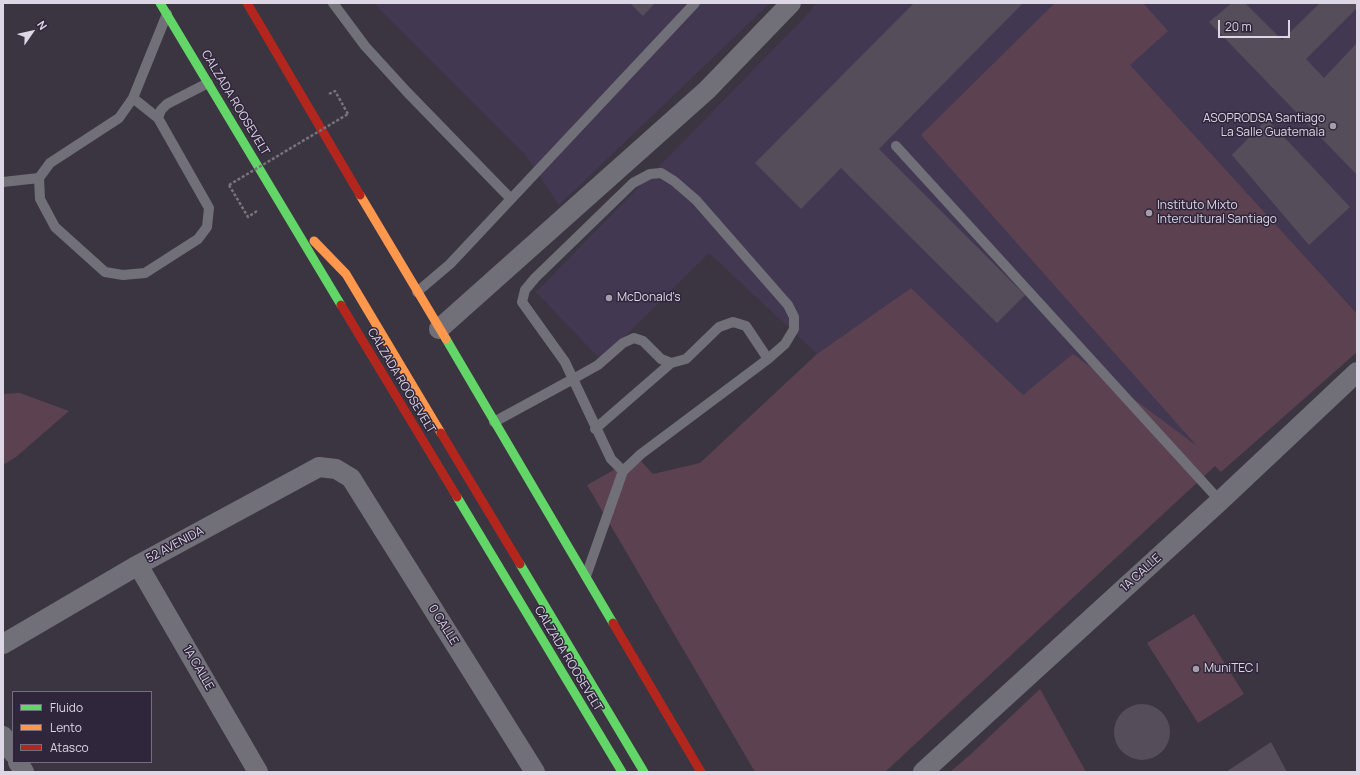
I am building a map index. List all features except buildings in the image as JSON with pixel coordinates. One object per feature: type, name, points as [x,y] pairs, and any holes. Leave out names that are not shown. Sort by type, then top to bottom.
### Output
[{"type":"highway","name":"CALZADA ROOSEVELT","points":[[160,3],[622,772]]},
{"type":"highway","points":[[247,3],[701,772]]},
{"type":"highway","points":[[289,216],[346,274],[644,772]]},
{"type":"highway","points":[[683,743],[691,772]]},
{"type":"street","points":[[439,329],[707,90],[791,3]]},
{"type":"street","name":"1A CALLE","points":[[923,772],[1220,501],[1357,372]]},
{"type":"street","name":"52 AVENIDA","points":[[3,644],[138,565],[319,467],[336,469],[351,478]]},
{"type":"street","name":"0 CALLE","points":[[351,478],[535,772]]},
{"type":"street","name":"1A CALLE","points":[[138,565],[258,772]]},
{"type":"street","points":[[3,736],[12,751]]},
{"type":"street","points":[[19,763],[24,772]]},
{"type":"lane","points":[[333,3],[365,46],[511,199]]},
{"type":"lane","points":[[417,292],[450,264],[695,3]]},
{"type":"lane","points":[[133,98],[158,118],[209,208],[207,227],[198,239],[145,273],[124,275],[105,272],[55,226],[40,199],[39,178],[50,163],[119,118],[133,98],[167,14]]},
{"type":"lane","points":[[158,118],[161,110],[167,104],[208,83]]},
{"type":"lane","points":[[896,146],[1220,501]]},
{"type":"lane","points":[[586,578],[623,471],[641,454],[768,359],[785,344],[794,329],[794,316],[788,305],[696,200],[674,180],[661,173],[650,174],[633,183],[534,278],[525,290],[522,302],[565,362],[595,429],[611,459],[623,471]]},
{"type":"lane","points":[[3,182],[39,178]]},
{"type":"lane","points":[[595,429],[671,363],[686,359],[719,327],[732,322],[746,326],[768,359]]},
{"type":"lane","points":[[494,422],[598,365],[623,343],[634,338],[643,341],[661,359],[671,363]]},
{"type":"path","points":[[248,216],[229,185],[348,114],[335,91]]},
{"type":"shaded area","points":[[374,3],[770,3],[559,205],[525,154]]},
{"type":"shaded area","points":[[816,3],[1357,3],[1357,328],[1219,462],[1023,395],[911,288],[817,354],[709,253],[601,360],[536,292],[807,15]]},
{"type":"shaded area","points":[[1055,3],[1143,3],[1168,31],[1130,65],[1357,314],[1357,352],[1221,472],[1215,466],[885,772],[755,772],[587,485],[637,457],[653,474],[700,463],[817,354],[911,288],[1023,395],[1073,354],[1197,446],[921,135]]},
{"type":"shaded area","points":[[20,393],[69,411],[16,457],[3,465],[3,394]]},
{"type":"shaded area","name":"MuniTEC I","points":[[1194,614],[1244,694],[1198,723],[1147,643]]},
{"type":"shaded area","points":[[1040,689],[1086,772],[950,772],[971,754]]},
{"type":"traffic: fast","points":[[160,3],[341,305]]},
{"type":"traffic: fast","points":[[446,339],[613,623]]},
{"type":"traffic: fast","points":[[457,497],[622,772]]},
{"type":"traffic: fast","points":[[520,564],[644,772]]},
{"type":"traffic: slow","points":[[360,195],[446,339]]},
{"type":"traffic: slow","points":[[314,241],[346,274],[441,433]]},
{"type":"traffic: jam","points":[[247,3],[360,195]]},
{"type":"traffic: jam","points":[[341,305],[457,497]]},
{"type":"traffic: jam","points":[[441,433],[520,564]]},
{"type":"traffic: jam","points":[[613,623],[701,772]]},
{"type":"place","name":"ASOPRODSA Santiago La Salle Guatemala","points":[[1333,126]]},
{"type":"place","name":"Instituto Mixto Intercultural Santiago","points":[[1149,213]]},
{"type":"place","name":"McDonald's","points":[[609,298]]},
{"type":"place","name":"MuniTEC I","points":[[1196,669]]}]
